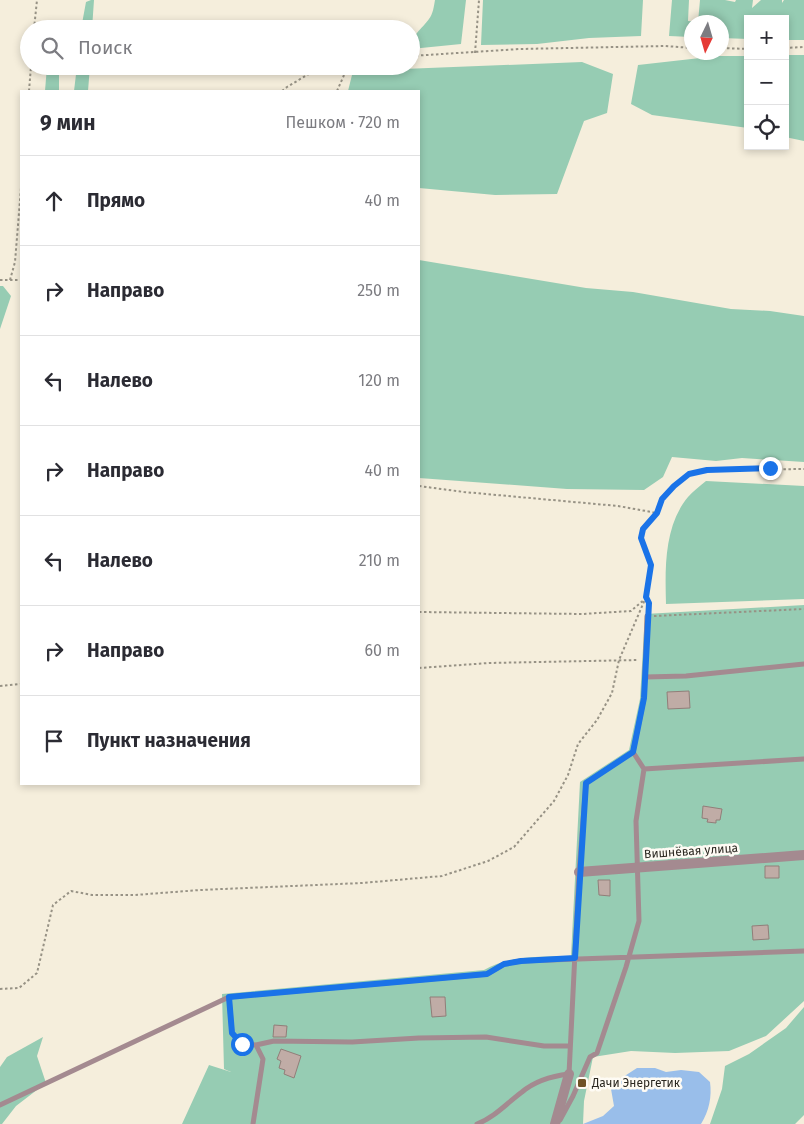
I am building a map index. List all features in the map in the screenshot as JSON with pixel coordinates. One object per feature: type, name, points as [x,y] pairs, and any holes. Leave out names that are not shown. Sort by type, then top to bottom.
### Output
[{"type":"street","name":"Вишнёвая улица","points":[[579,872],[804,855]]},
{"type":"street","points":[[556,1124],[569,1074]]},
{"type":"lane","points":[[556,1124],[573,1096],[590,1057],[598,1053],[639,921],[636,821],[644,769],[633,752],[644,698],[648,616]]},
{"type":"lane","points":[[645,677],[686,676],[804,664]]},
{"type":"lane","points":[[477,1124],[490,1119],[524,1090],[552,1076],[569,1074],[579,872],[586,783],[633,752]]},
{"type":"lane","points":[[644,769],[804,759]]},
{"type":"lane","points":[[0,1105],[229,997],[487,974],[504,964],[521,961],[804,951]]},
{"type":"lane","points":[[229,997],[232,1033],[242,1044],[256,1045],[274,1041],[352,1042],[486,1037],[544,1046],[570,1046]]},
{"type":"lane","points":[[253,1124],[263,1059],[256,1045]]},
{"type":"path","points":[[35,20],[37,0]]},
{"type":"path","points":[[475,52],[479,0]]},
{"type":"path","points":[[420,55],[520,49],[665,46],[684,47]]},
{"type":"path","points":[[789,48],[804,47]]},
{"type":"path","points":[[729,49],[744,50]]},
{"type":"path","points":[[29,90],[30,75]]},
{"type":"path","points":[[283,90],[307,75]]},
{"type":"path","points":[[336,90],[344,75]]},
{"type":"path","points":[[10,280],[15,262],[20,200]]},
{"type":"path","points":[[0,280],[20,280]]},
{"type":"path","points":[[0,989],[19,988],[37,972],[53,905],[71,891],[92,895],[135,895],[371,882],[442,876],[488,861],[514,847],[554,801],[568,774],[578,744],[597,720],[612,693],[619,660],[646,597],[651,565],[641,538],[643,529],[657,513],[662,499],[689,474],[707,470],[804,469]]},
{"type":"path","points":[[420,486],[618,506],[657,513]]},
{"type":"path","points":[[420,612],[582,614],[631,611],[646,597]]},
{"type":"path","points":[[646,597],[649,603],[648,616],[804,609]]},
{"type":"path","points":[[420,668],[489,662],[645,661]]},
{"type":"path","points":[[0,686],[20,684]]},
{"type":"green space","points":[[94,0],[93,20],[83,20],[86,2]]},
{"type":"green space","points":[[435,0],[466,0],[461,44],[420,48],[420,30],[433,10]]},
{"type":"green space","points":[[483,0],[643,0],[641,36],[589,38],[537,44],[481,45]]},
{"type":"green space","points":[[672,0],[689,0],[688,15],[684,15],[684,37],[669,36]]},
{"type":"green space","points":[[700,0],[735,2],[736,0],[753,0],[752,8],[761,0],[782,0],[782,3],[784,0],[804,0],[804,40],[789,40],[789,15],[744,15],[744,39],[729,38],[729,15],[699,15]]},
{"type":"green space","points":[[789,55],[804,55],[804,141],[789,138]]},
{"type":"green space","points":[[729,56],[744,56],[744,127],[652,115],[631,104],[638,65],[684,60],[729,60]]},
{"type":"green space","points":[[582,62],[613,74],[607,113],[584,121],[557,194],[495,195],[420,188],[420,90],[348,90],[352,75],[420,75],[420,68]]},
{"type":"green space","points":[[46,75],[59,75],[59,90],[45,90]]},
{"type":"green space","points":[[76,75],[89,75],[88,90],[74,90]]},
{"type":"green space","points":[[420,260],[586,288],[633,292],[731,309],[770,311],[804,316],[804,462],[742,458],[716,461],[672,457],[663,477],[644,490],[567,489],[420,478]]},
{"type":"green space","points":[[0,286],[3,286],[11,296],[0,329]]},
{"type":"green space","points":[[706,481],[804,486],[804,599],[666,604],[666,562],[674,521],[688,497]]},
{"type":"green space","points":[[804,605],[804,1001],[766,1036],[729,1051],[675,1053],[631,1051],[593,1057],[584,1101],[583,1124],[182,1124],[209,1065],[231,1072],[224,1069],[222,994],[484,970],[515,959],[571,956],[580,782],[629,750],[640,699],[645,614]]},
{"type":"green space","points":[[804,1007],[804,1115],[795,1124],[710,1124],[722,1089],[725,1066],[749,1054],[786,1028]]},
{"type":"green space","points":[[43,1037],[37,1056],[46,1083],[16,1106],[0,1124],[0,1067],[7,1057]]},
{"type":"water","points":[[637,1068],[655,1068],[666,1072],[681,1070],[699,1072],[710,1082],[711,1088],[709,1104],[701,1124],[583,1124],[603,1116],[614,1106],[611,1089],[620,1079]]},
{"type":"building","points":[[689,691],[690,708],[668,709],[667,692]]},
{"type":"building","points":[[703,806],[722,809],[720,820],[716,820],[716,823],[707,822],[708,819],[702,818]]},
{"type":"building","points":[[765,866],[779,866],[779,878],[765,878]]},
{"type":"building","points":[[598,880],[610,880],[610,896],[599,895]]},
{"type":"building","points":[[768,925],[769,939],[753,940],[752,926]]},
{"type":"building","points":[[430,997],[445,997],[446,1016],[432,1017]]},
{"type":"building","points":[[274,1025],[287,1026],[286,1037],[273,1037]]},
{"type":"building","points":[[281,1049],[301,1056],[294,1078],[284,1074],[285,1070],[279,1068],[281,1061],[277,1059]]},
{"type":"place","name":"Дачи Энергетик","points":[[582,1083]]},
{"type":"route","points":[[242,1044],[232,1033],[229,997],[487,974],[504,964],[521,961],[575,958],[586,783],[633,752],[644,698],[649,603],[646,597],[651,565],[641,538],[643,529],[657,513],[662,499],[689,474],[707,470],[770,468]]}]
